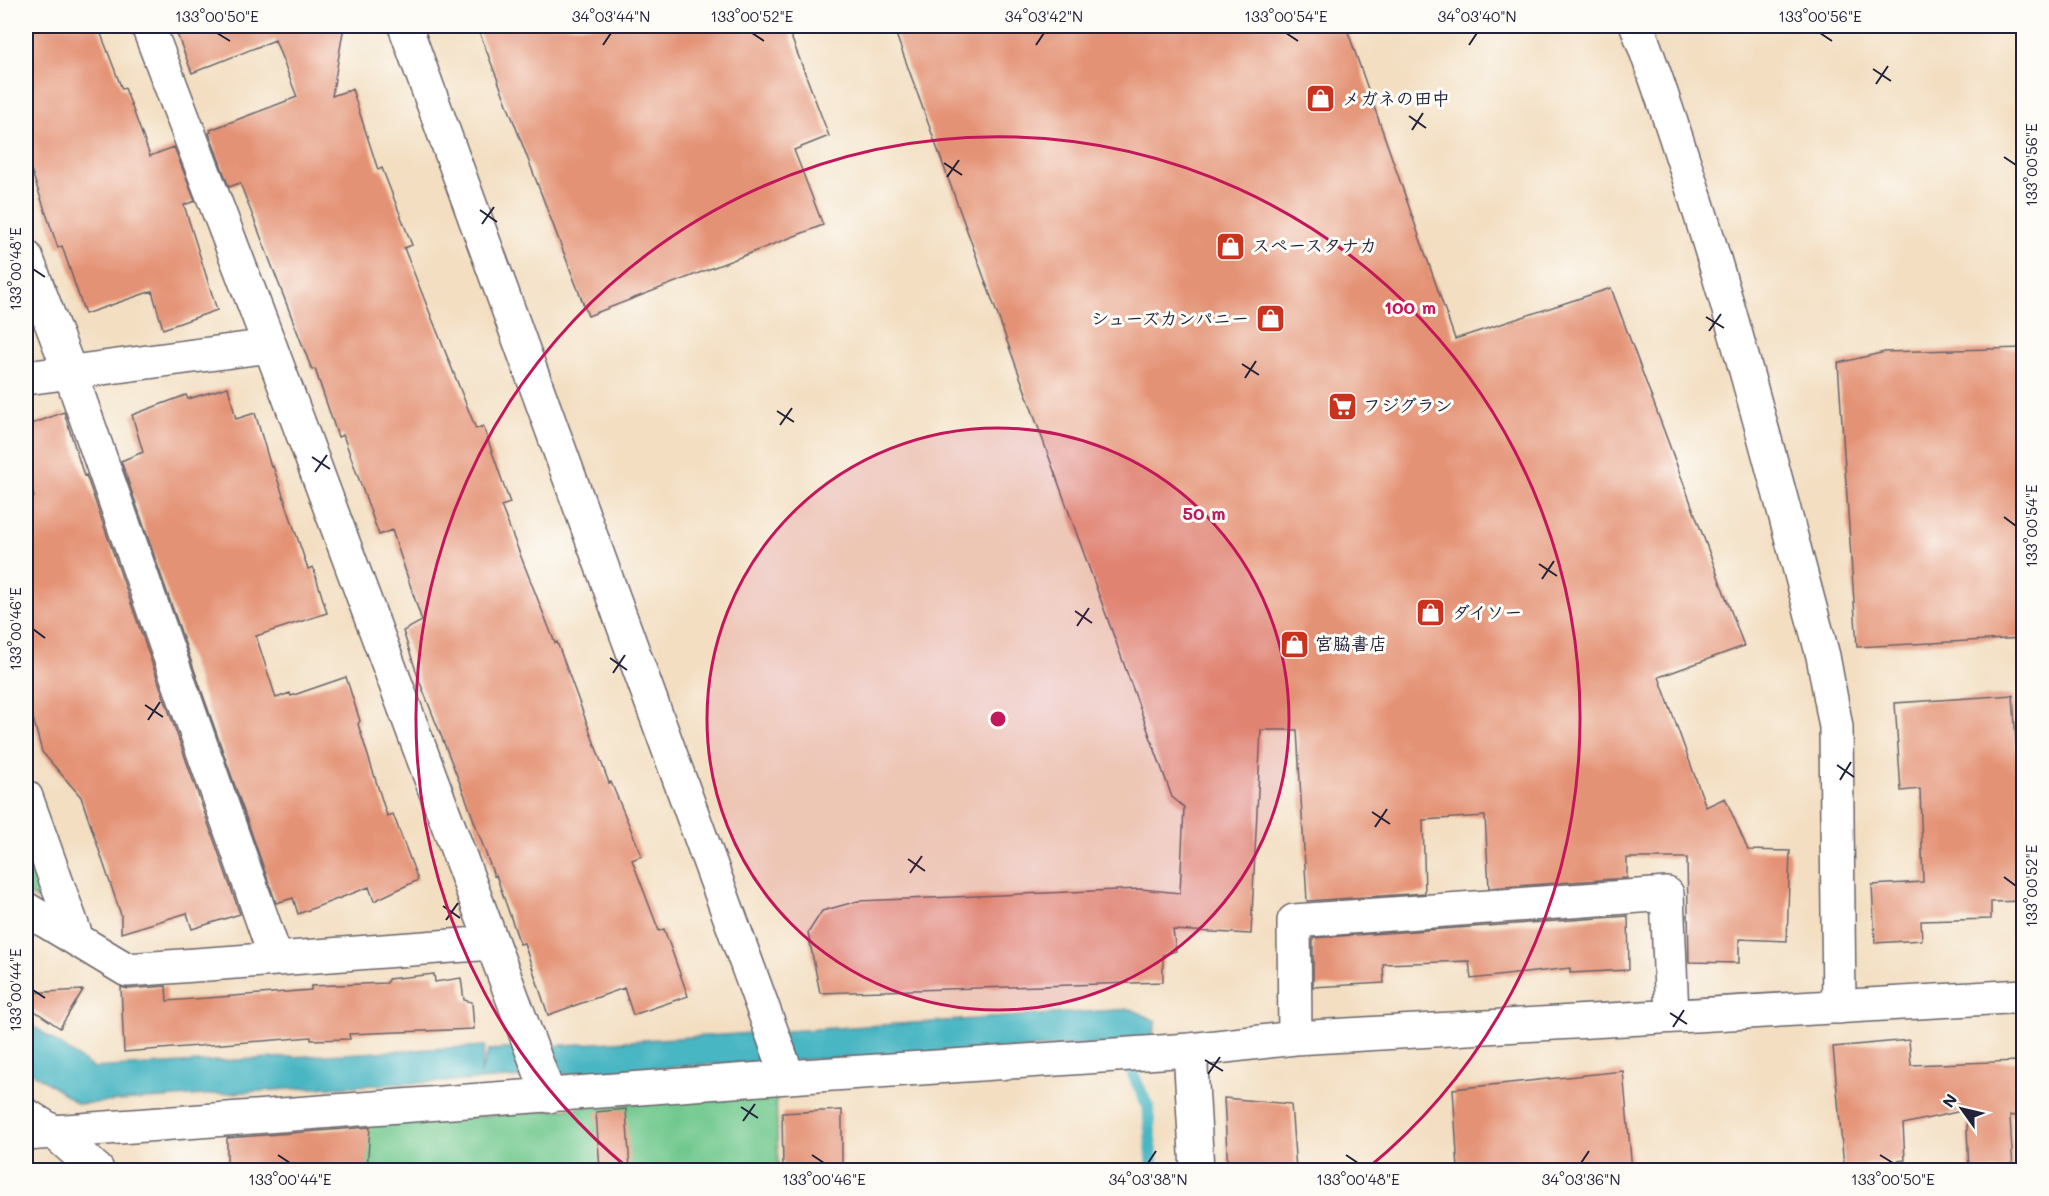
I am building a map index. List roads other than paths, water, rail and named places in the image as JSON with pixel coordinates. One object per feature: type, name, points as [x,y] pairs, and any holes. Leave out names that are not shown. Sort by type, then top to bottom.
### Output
[{"type":"street","points":[[148,26],[270,346],[549,1096]]},
{"type":"street","points":[[405,26],[788,1077]]},
{"type":"street","points":[[1637,26],[1704,223],[1823,656],[1836,727],[1839,1007]]},
{"type":"street","points":[[26,257],[70,372],[276,959]]},
{"type":"street","points":[[26,378],[270,346]]},
{"type":"street","points":[[26,797],[77,939]]},
{"type":"street","points":[[1295,1038],[1294,921],[1667,894],[1672,1016]]},
{"type":"street","points":[[26,909],[127,970],[492,943]]},
{"type":"street","points":[[40,1134],[788,1077],[1191,1050],[1295,1038],[2024,996]]},
{"type":"street","points":[[1191,1050],[1197,1170]]},
{"type":"street","points":[[26,1115],[40,1134],[97,1170]]},
{"type":"water","points":[[1131,1009],[1156,1021],[1151,1042],[720,1064],[478,1080],[288,1089],[78,1104],[26,1068],[26,1021],[93,1068],[485,1046],[480,1075],[489,1050]]},
{"type":"waterway","points":[[1125,1057],[1148,1107],[1153,1170]]},
{"type":"place","name":"メガネの田中","points":[[1321,99]]},
{"type":"place","name":"スペースタナカ","points":[[1231,246]]},
{"type":"place","name":"シューズカンパニー","points":[[1270,319]]},
{"type":"place","name":"フジグラン","points":[[1342,406]]},
{"type":"place","name":"ダイソー","points":[[1431,613]]},
{"type":"place","name":"宮脇書店","points":[[1294,644]]}]
